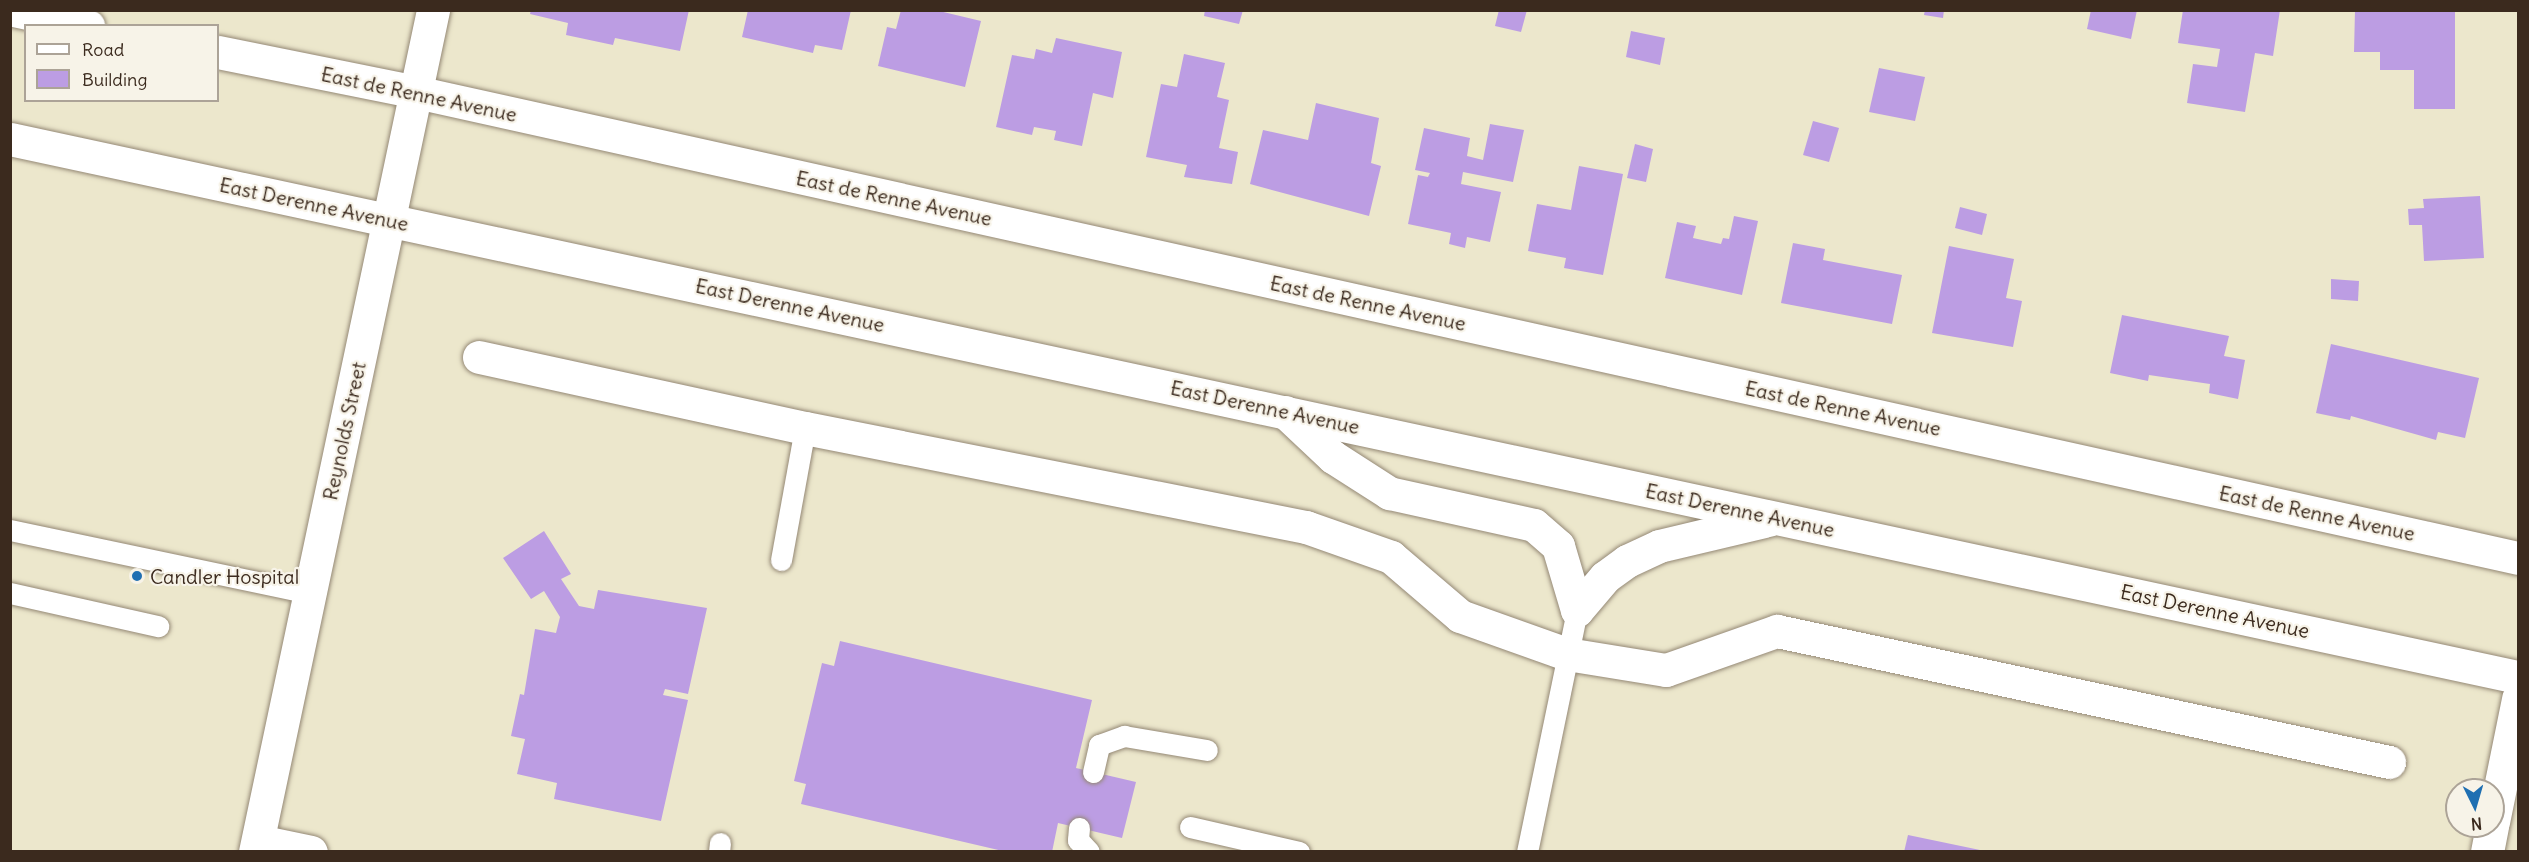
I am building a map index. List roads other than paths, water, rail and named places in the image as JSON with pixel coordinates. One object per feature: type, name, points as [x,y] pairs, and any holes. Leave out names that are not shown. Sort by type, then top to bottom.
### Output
[{"type":"main road","points":[[14,10],[79,24]]},
{"type":"main road","name":"Reynolds Street","points":[[256,846],[433,10]]},
{"type":"main road","name":"East de Renne Avenue","points":[[219,52],[416,93],[2518,558]]},
{"type":"main road","name":"East Derenne Avenue","points":[[10,139],[2518,677]]},
{"type":"main road","points":[[479,357],[805,428],[1306,527],[1391,557],[1460,616],[1567,654],[1666,670],[1777,631],[2390,762]]},
{"type":"main road","points":[[1283,411],[1333,457],[1389,493],[1534,525],[1558,546],[1577,610]]},
{"type":"main road","points":[[1577,610],[1605,578],[1627,561],[1659,546],[1776,518]]},
{"type":"main road","points":[[2502,778],[2518,699]]},
{"type":"main road","points":[[256,846],[311,852]]},
{"type":"lane","points":[[781,560],[805,428]]},
{"type":"lane","points":[[10,530],[309,593]]},
{"type":"lane","points":[[10,593],[158,626]]},
{"type":"lane","points":[[1527,852],[1577,610]]},
{"type":"lane","points":[[1093,772],[1100,745],[1124,736],[1207,750]]},
{"type":"lane","points":[[1190,827],[1299,852]]},
{"type":"lane","points":[[1079,828],[1078,840],[1089,852]]},
{"type":"place","name":"Candler Hospital","points":[[137,576]]}]
